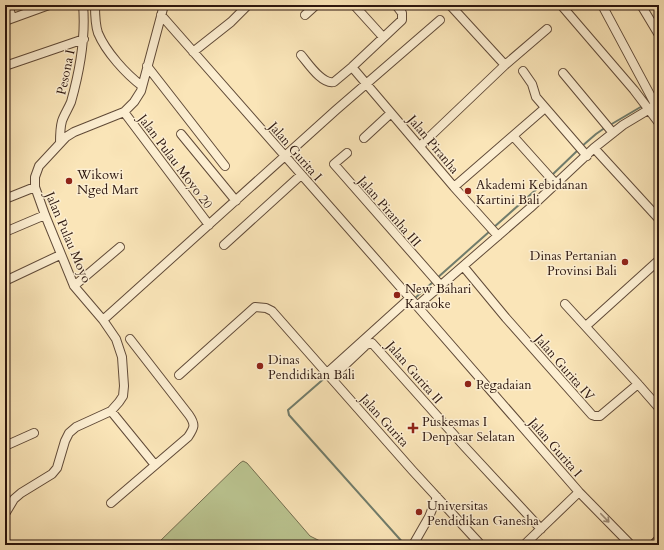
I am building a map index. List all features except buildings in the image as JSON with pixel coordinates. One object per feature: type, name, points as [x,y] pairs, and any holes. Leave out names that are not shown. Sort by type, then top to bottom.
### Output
[{"type":"main road","points":[[655,545],[659,541]]},
{"type":"street","points":[[8,5],[9,20],[47,5]]},
{"type":"street","name":"Pesona I","points":[[60,143],[62,123],[70,103],[81,59],[84,39],[83,5]]},
{"type":"street","points":[[95,5],[96,24],[104,43],[132,78],[142,86]]},
{"type":"street","name":"Jalan Pulau Moyo","points":[[5,514],[14,499],[21,493],[52,474],[60,461],[65,441],[69,433],[76,427],[111,411],[123,396],[124,386],[122,357],[116,339],[103,320],[74,286],[60,255],[45,215],[35,187],[35,177],[39,166],[60,143],[74,132],[124,112],[138,97],[164,5]]},
{"type":"street","points":[[193,52],[231,22],[248,5]]},
{"type":"street","points":[[305,15],[316,5]]},
{"type":"street","points":[[354,5],[383,37]]},
{"type":"street","points":[[302,55],[324,80],[330,83],[334,82],[402,20],[402,13],[396,5]]},
{"type":"street","points":[[450,5],[505,65]]},
{"type":"street","points":[[561,5],[659,123]]},
{"type":"street","points":[[329,375],[437,282],[463,266],[552,180],[586,155],[612,132],[646,106],[657,102],[602,5]]},
{"type":"street","points":[[641,5],[659,35]]},
{"type":"street","name":"Jalan Gurita I","points":[[161,16],[579,492],[524,545]]},
{"type":"street","points":[[103,320],[440,20]]},
{"type":"street","points":[[420,146],[505,65],[547,29]]},
{"type":"street","points":[[5,66],[84,39]]},
{"type":"street","points":[[147,66],[225,166]]},
{"type":"street","name":"Jalan Piranha","points":[[352,67],[454,187],[497,234]]},
{"type":"street","points":[[523,71],[532,84],[536,97],[586,155]]},
{"type":"street","points":[[562,72],[612,132]]},
{"type":"street","points":[[454,187],[545,108]]},
{"type":"street","name":"Jalan Pulau Moyo 20","points":[[124,112],[209,225]]},
{"type":"street","points":[[364,138],[392,114]]},
{"type":"street","points":[[181,134],[236,201]]},
{"type":"street","points":[[514,136],[552,180]]},
{"type":"street","points":[[594,148],[659,218]]},
{"type":"street","name":"Jalan Piranha III","points":[[347,152],[334,164],[437,282]]},
{"type":"street","points":[[224,245],[301,175]]},
{"type":"street","points":[[5,199],[35,187]]},
{"type":"street","points":[[5,232],[45,215]]},
{"type":"street","points":[[74,286],[120,247]]},
{"type":"street","points":[[5,281],[60,255]]},
{"type":"street","points":[[586,326],[659,260]]},
{"type":"street","name":"Jalan Gurita IV","points":[[463,266],[506,318],[592,415],[600,416],[638,384]]},
{"type":"street","points":[[564,304],[586,326],[659,408]]},
{"type":"street","name":"Jalan Gurita","points":[[179,375],[255,308],[259,307],[272,311],[481,545]]},
{"type":"street","points":[[111,503],[188,437],[194,428],[194,423],[130,340]]},
{"type":"street","name":"Jalan Gurita II","points":[[360,347],[369,343],[376,346],[464,446],[541,529]]},
{"type":"street","points":[[111,411],[155,465]]},
{"type":"street","points":[[5,446],[34,433]]},
{"type":"street","points":[[579,492],[631,545]]},
{"type":"street","points":[[413,545],[429,517],[437,497]]},
{"type":"green space","points":[[243,461],[247,463],[310,536],[324,543],[329,543],[327,545],[160,545],[158,543]]},
{"type":"waterway","points":[[610,125],[644,105]]},
{"type":"waterway","points":[[581,147],[606,127]]},
{"type":"waterway","points":[[551,176],[578,150]]},
{"type":"waterway","points":[[493,228],[548,179]]},
{"type":"waterway","points":[[436,279],[490,231]]},
{"type":"waterway","points":[[414,299],[433,282]]},
{"type":"waterway","points":[[327,376],[288,410],[289,415],[405,545]]},
{"type":"place","name":"Wikowi Nged Mart","points":[[69,181]]},
{"type":"place","name":"Akademi Kebidanan Kartini Bali","points":[[468,191]]},
{"type":"place","name":"Dinas Pertanian Provinsi Bali","points":[[625,262]]},
{"type":"place","name":"New Bahari Karaoke","points":[[397,295]]},
{"type":"place","name":"Dinas Pendidikan Bali","points":[[260,366]]},
{"type":"place","name":"Pegadaian","points":[[468,384]]},
{"type":"place","name":"Puskesmas I Denpasar Selatan","points":[[413,428]]},
{"type":"place","name":"Universitas Pendidikan Ganesha","points":[[419,512]]}]
